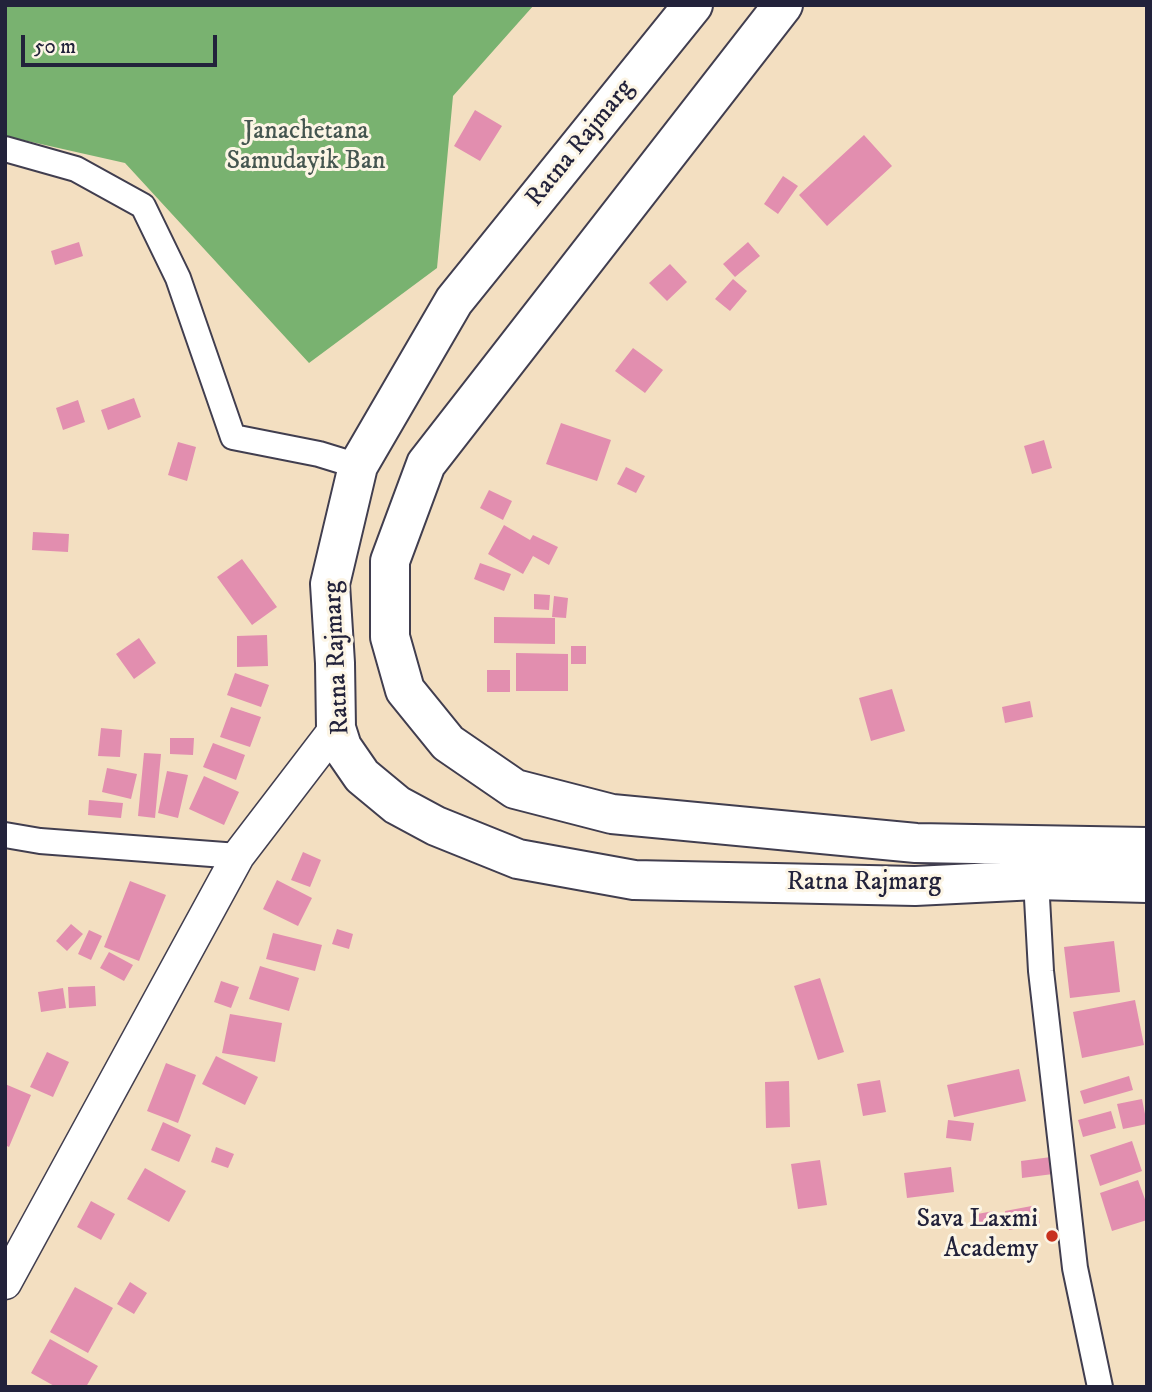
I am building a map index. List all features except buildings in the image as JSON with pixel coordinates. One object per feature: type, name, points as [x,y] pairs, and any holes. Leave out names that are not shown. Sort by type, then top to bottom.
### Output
[{"type":"main road","name":"Ratna Rajmarg","points":[[693,5],[454,301],[358,466],[330,584],[336,728],[342,747],[362,776],[397,806],[436,826],[518,859],[634,880],[915,886],[1036,880],[1147,883]]},
{"type":"main road","name":"Ratna Rajmarg","points":[[783,5],[426,464],[390,561],[390,637],[405,690],[448,743],[515,789],[612,814],[916,843],[1147,847]]},
{"type":"main road","points":[[915,886],[916,843]]},
{"type":"street","points":[[5,149],[76,169],[143,206],[178,278],[233,437],[319,454],[358,466]]},
{"type":"street","points":[[5,1283],[238,856],[336,728]]},
{"type":"street","points":[[5,835],[40,841],[238,856]]},
{"type":"street","points":[[1036,880],[1041,971],[1075,1268],[1100,1387]]},
{"type":"green space","name":"Janachetana Samudayik Ban","points":[[5,5],[534,5],[453,96],[437,268],[309,363],[125,163],[5,136]]},
{"type":"place","name":"Sava Laxmi Academy","points":[[1052,1236]]}]
